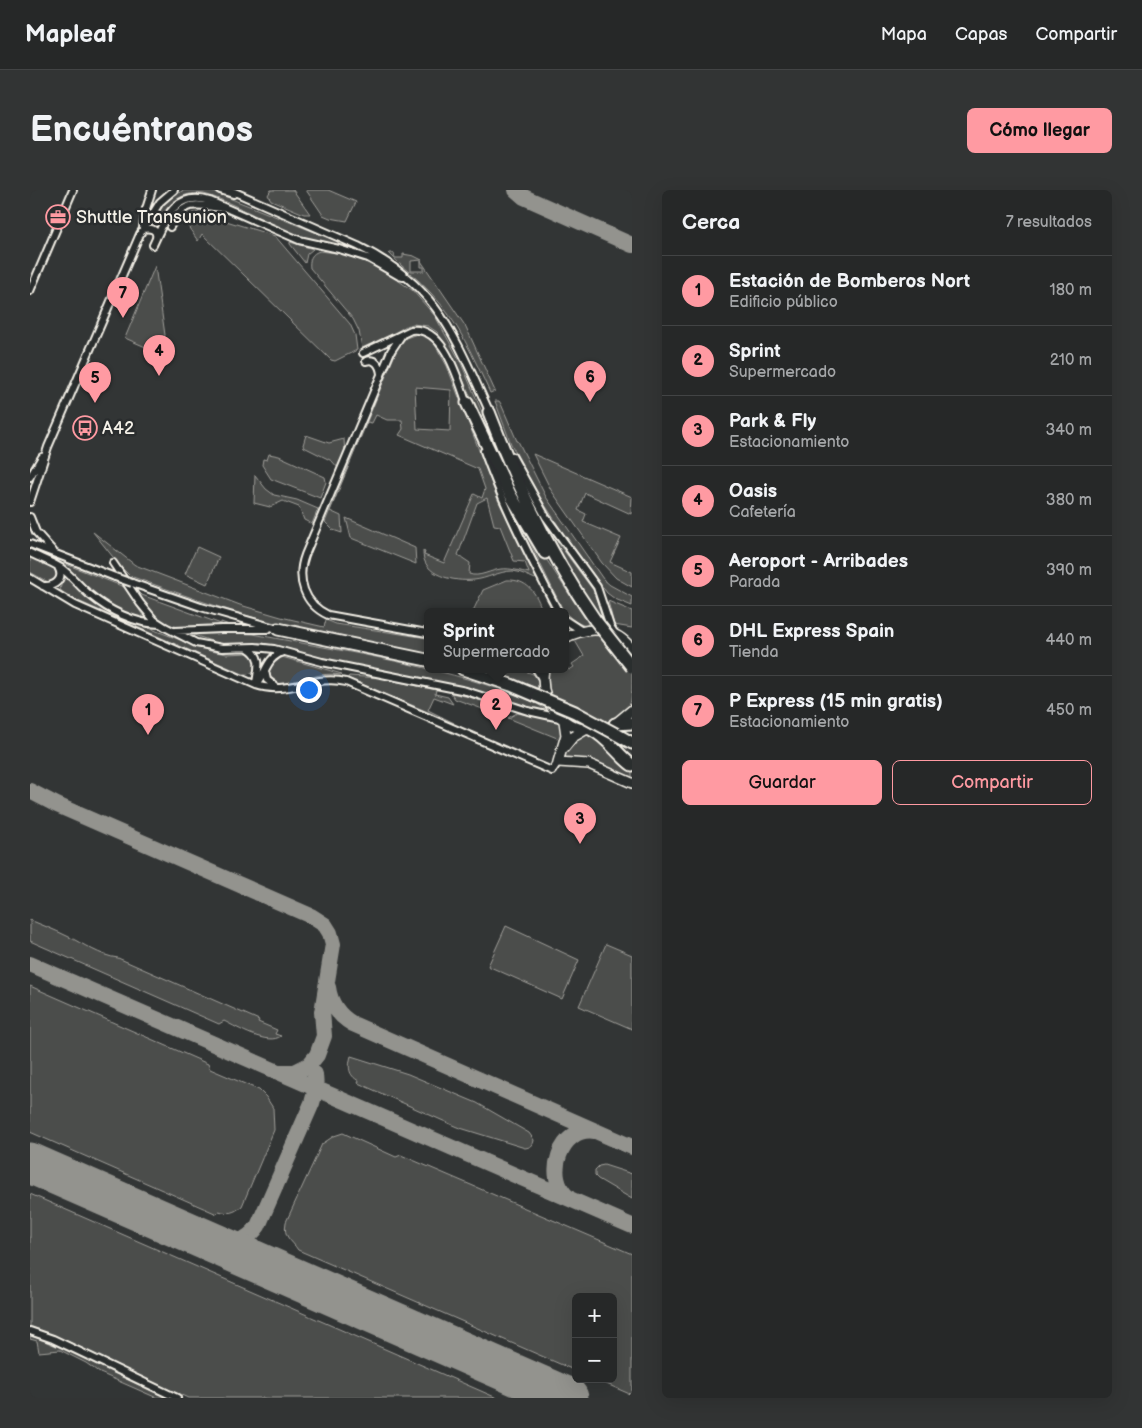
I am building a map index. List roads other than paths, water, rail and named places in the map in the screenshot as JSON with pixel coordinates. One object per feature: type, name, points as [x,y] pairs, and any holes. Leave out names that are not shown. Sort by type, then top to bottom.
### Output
[{"type":"highway","points":[[467,403],[494,462],[522,516],[543,551],[577,594]]},
{"type":"highway","points":[[489,412],[523,496],[553,555],[595,620],[632,667]]},
{"type":"highway","points":[[278,629],[424,659]]},
{"type":"highway","points":[[475,673],[511,685],[616,729],[632,744]]},
{"type":"highway","points":[[616,729],[632,723]]},
{"type":"highway","points":[[588,730],[600,735],[618,754],[632,765]]},
{"type":"street","points":[[30,290],[73,190]]},
{"type":"street","points":[[143,230],[145,212],[152,190]]},
{"type":"street","points":[[30,502],[48,447],[143,230],[160,202],[174,190]]},
{"type":"street","points":[[220,190],[256,201]]},
{"type":"street","points":[[230,190],[371,252],[409,278],[432,302],[459,344],[489,412],[529,488],[546,517],[596,587],[610,626],[616,635]]},
{"type":"street","points":[[153,245],[170,210],[183,199],[201,198],[299,240],[368,258],[398,276],[409,278]]},
{"type":"street","points":[[170,227],[177,213],[189,206],[197,205],[227,209]]},
{"type":"street","points":[[143,230],[149,228],[154,230],[157,234],[156,238]]},
{"type":"street","points":[[363,353],[407,332],[419,330],[428,332],[436,338],[448,358],[467,403],[496,484],[556,608]]},
{"type":"street","points":[[401,336],[394,345],[381,374],[305,555],[301,568],[302,583],[304,592],[310,601],[328,615],[424,632]]},
{"type":"street","points":[[366,361],[376,362],[380,367],[381,374]]},
{"type":"street","points":[[30,477],[48,447]]},
{"type":"street","points":[[30,517],[36,532],[56,554]]},
{"type":"street","points":[[30,544],[201,608],[278,629]]},
{"type":"street","points":[[30,553],[55,564],[90,595],[110,608],[150,624],[160,624]]},
{"type":"street","points":[[112,563],[145,610],[160,624],[204,645],[222,648],[264,648],[284,652],[341,666],[466,691],[528,711],[562,719]]},
{"type":"street","points":[[55,564],[60,571],[58,592],[62,598]]},
{"type":"street","points":[[30,578],[62,598],[256,684],[281,689],[319,681],[335,680],[346,682],[552,771],[562,751],[566,731],[562,719]]},
{"type":"street","points":[[42,586],[53,585],[59,580]]},
{"type":"street","points":[[569,623],[582,631]]},
{"type":"street","points":[[172,630],[222,628],[278,629]]},
{"type":"street","points":[[569,636],[582,631],[602,630],[628,641],[632,649]]},
{"type":"street","points":[[247,647],[258,656],[262,670],[270,684],[281,689]]},
{"type":"street","points":[[256,684],[262,670],[271,659],[284,652]]},
{"type":"street","points":[[243,679],[262,670]]},
{"type":"street","points":[[539,673],[543,680]]},
{"type":"street","points":[[544,673],[543,680],[547,699],[553,710],[571,726],[588,730],[616,729],[632,710]]},
{"type":"street","points":[[562,751],[573,737],[588,730]]},
{"type":"street","points":[[558,762],[589,764],[632,783]]},
{"type":"street","points":[[30,1331],[54,1339],[177,1398]]},
{"type":"place","name":"Shuttle Transunion","points":[[58,217]]},
{"type":"place","name":"P Express (15 min gratis)","points":[[123,318]]},
{"type":"place","name":"Oasis","points":[[159,376]]},
{"type":"place","name":"DHL Express Spain","points":[[590,402]]},
{"type":"place","name":"Aeroport - Arribades","points":[[95,403]]},
{"type":"place","name":"A42","points":[[85,428]]},
{"type":"place","name":"Sprint","points":[[496,730]]},
{"type":"place","name":"Estación de Bomberos Nort","points":[[148,735]]},
{"type":"place","name":"Park & Fly","points":[[580,844]]}]
